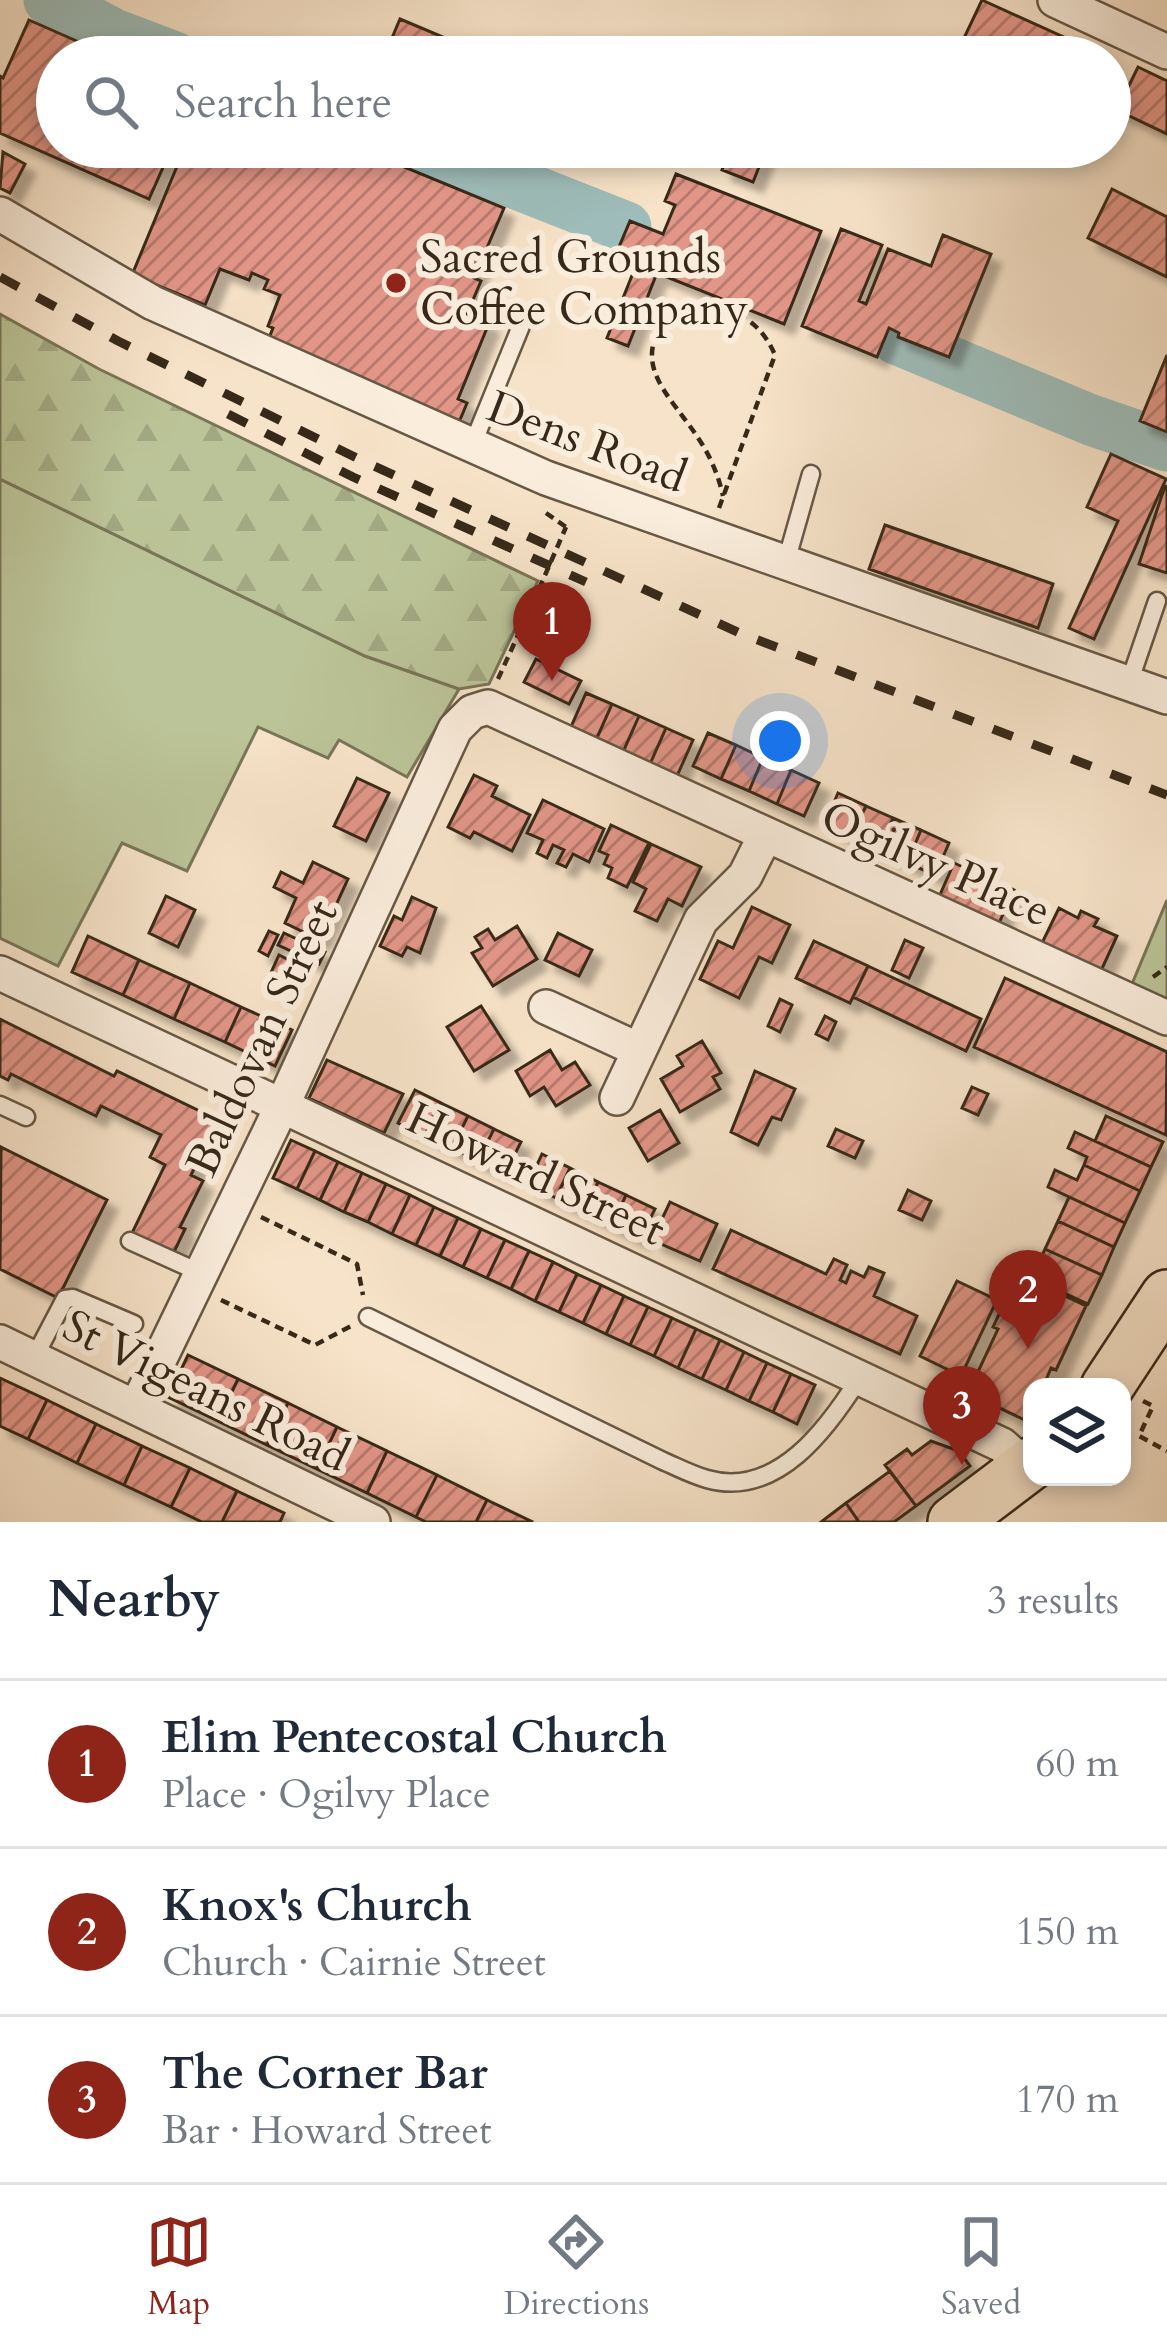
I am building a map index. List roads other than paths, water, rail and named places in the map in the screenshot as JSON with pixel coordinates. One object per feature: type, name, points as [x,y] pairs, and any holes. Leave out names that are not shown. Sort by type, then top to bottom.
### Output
[{"type":"main road","points":[[1129,1378],[1167,1296]]},
{"type":"main road","points":[[954,1522],[1023,1470]]},
{"type":"street","points":[[1055,0],[1167,52]]},
{"type":"street","name":"Dens Road","points":[[0,214],[153,304],[546,478],[1167,697]]},
{"type":"street","name":"Ogilvy Place","points":[[480,709],[1167,1018]]},
{"type":"street","name":"Baldovan Street","points":[[137,1406],[283,1104],[455,729],[480,709]]},
{"type":"street","points":[[617,1098],[701,920],[745,877],[765,836]]},
{"type":"street","name":"Howard Street","points":[[0,973],[860,1377],[1002,1445],[1023,1460]]},
{"type":"street","points":[[546,1007],[639,1050]]},
{"type":"street","name":"St Vigeans Road","points":[[0,1342],[373,1522]]},
{"type":"lane","points":[[472,446],[521,326]]},
{"type":"lane","points":[[785,562],[811,474]]},
{"type":"lane","points":[[1129,683],[1157,602]]},
{"type":"lane","points":[[0,1105],[26,1117]]},
{"type":"lane","points":[[130,1240],[198,1280]]},
{"type":"lane","points":[[34,1358],[65,1299],[73,1298],[134,1324]]},
{"type":"lane","points":[[368,1317],[711,1480],[748,1481],[776,1472],[829,1422],[860,1377]]},
{"type":"waterway","points":[[49,0],[119,36]]},
{"type":"waterway","points":[[476,168],[626,227]]},
{"type":"waterway","points":[[896,339],[1091,420],[1167,446]]},
{"type":"railway","points":[[0,277],[118,341],[361,460],[742,634],[1167,795]]},
{"type":"railway","points":[[228,414],[353,477],[586,582]]},
{"type":"place","name":"Sacred Grounds Coffee Company","points":[[396,283]]},
{"type":"place","name":"Elim Pentecostal Church","points":[[552,681]]},
{"type":"place","name":"Knox's Church","points":[[1028,1349]]},
{"type":"place","name":"The Corner Bar","points":[[962,1465]]}]
